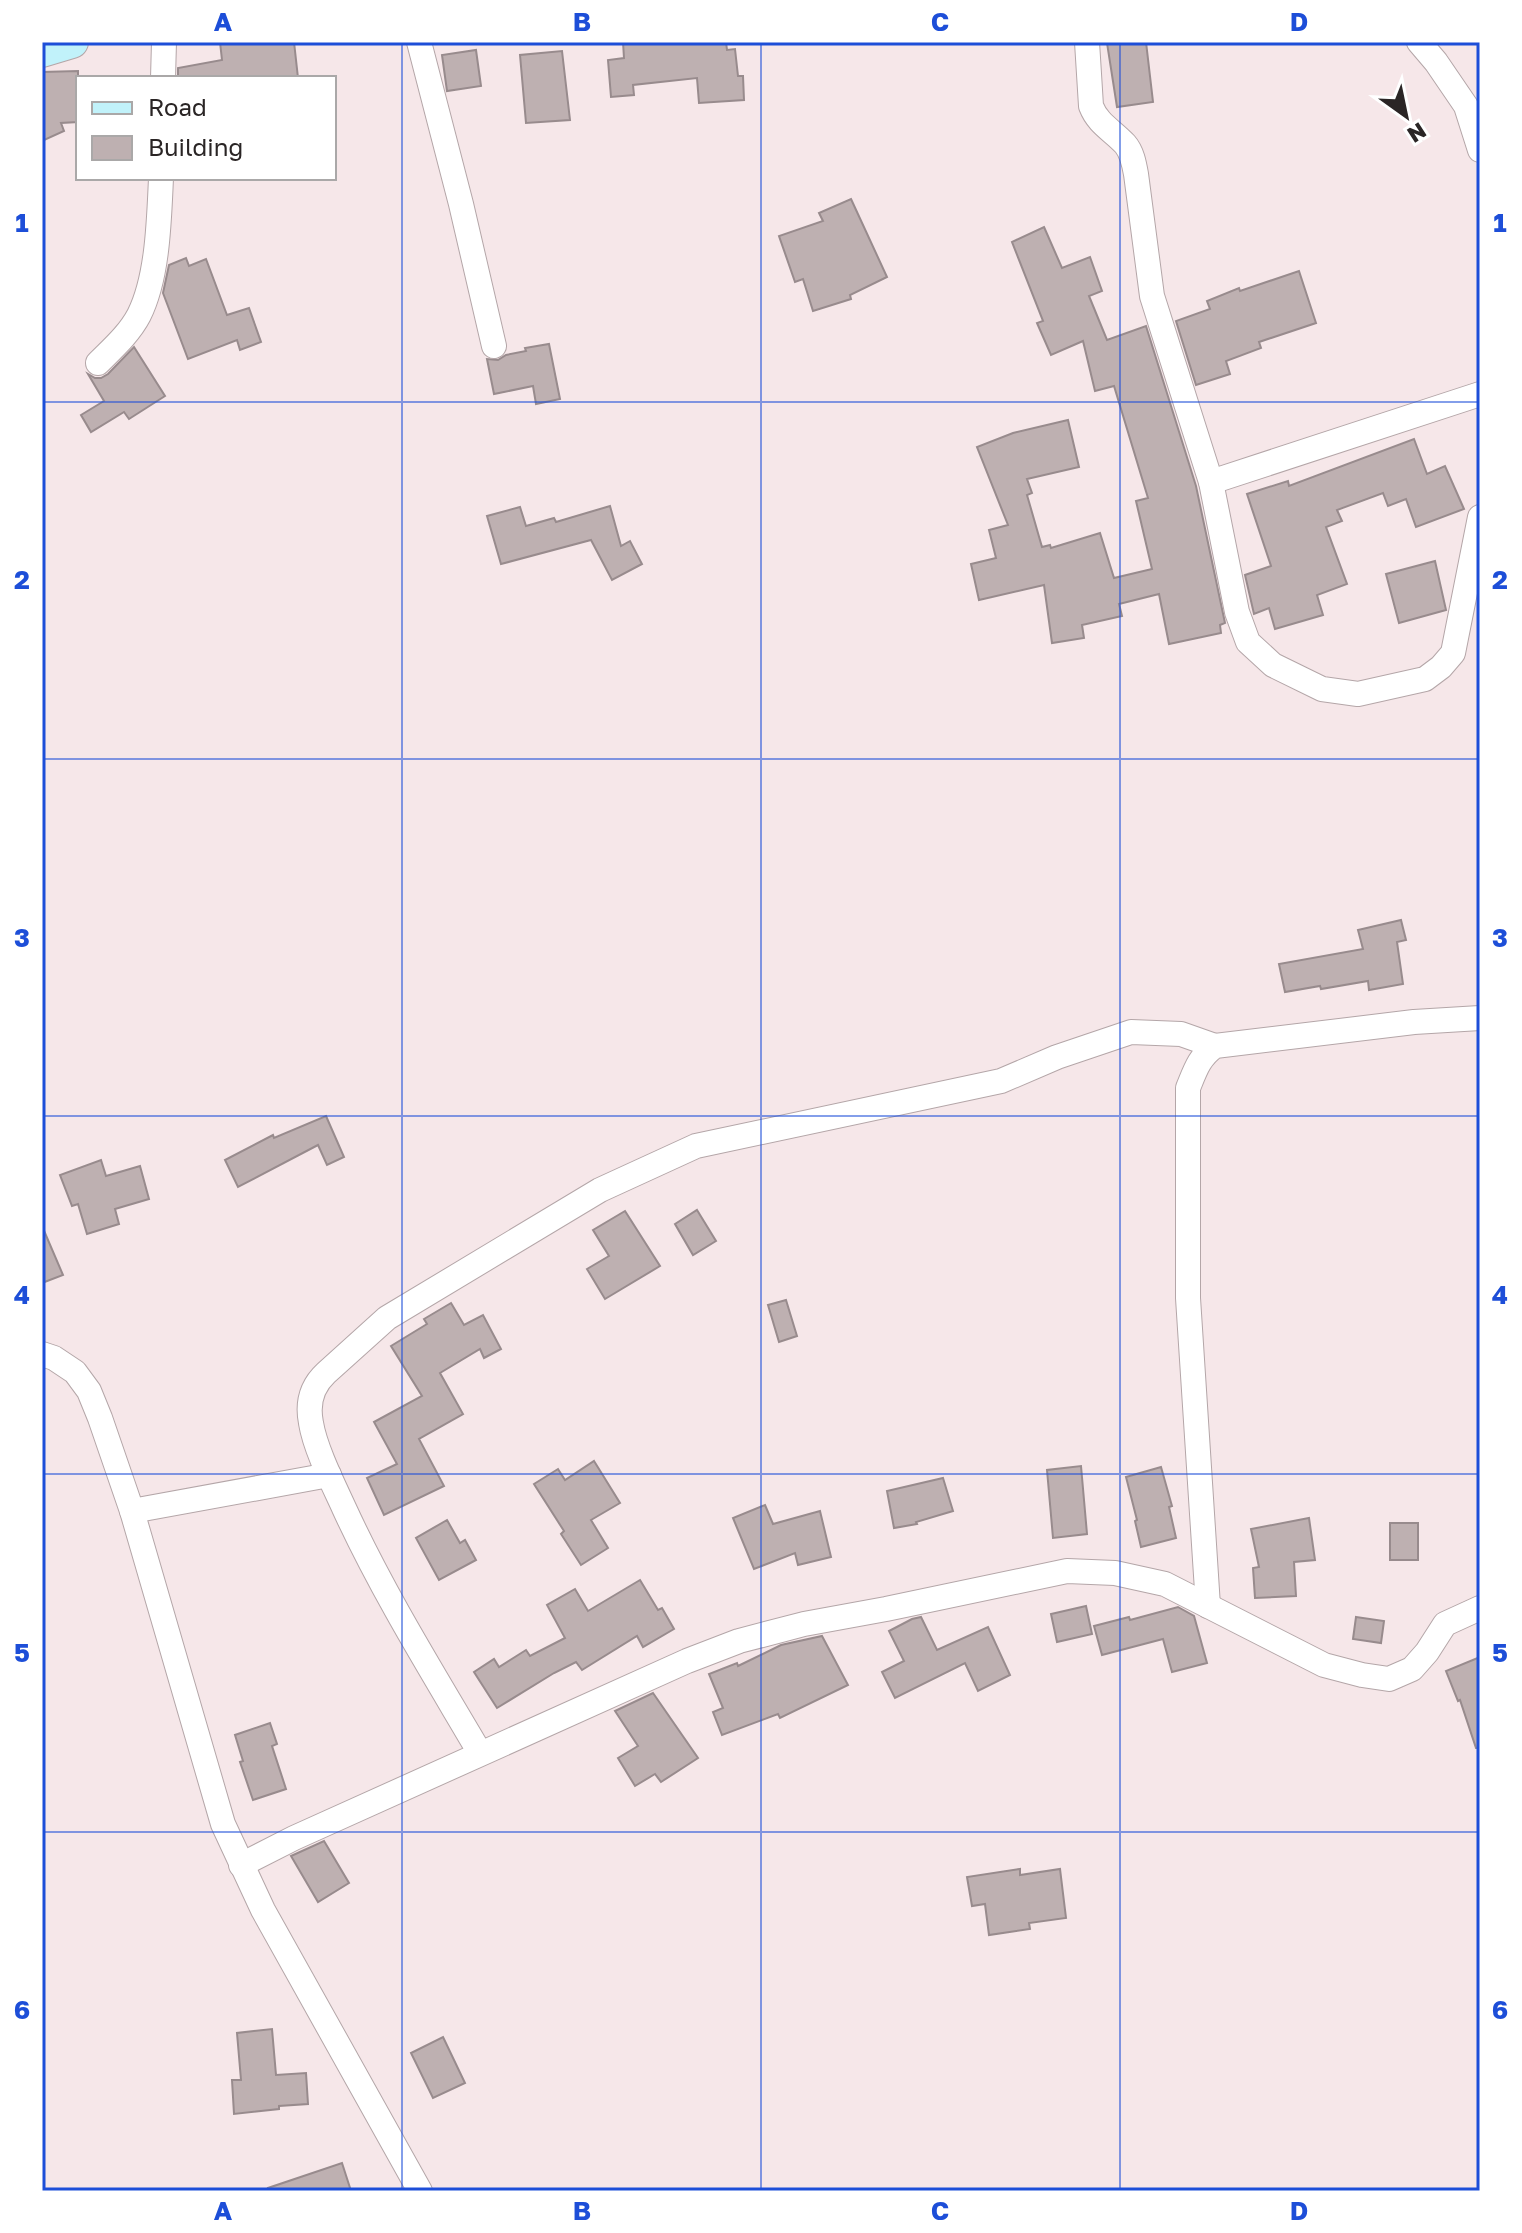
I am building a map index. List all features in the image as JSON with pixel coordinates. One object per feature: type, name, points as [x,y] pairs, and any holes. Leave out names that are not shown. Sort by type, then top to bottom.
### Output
[{"type":"main road","points":[[42,51],[72,42]]},
{"type":"street","points":[[163,76],[164,42]]},
{"type":"street","points":[[419,42],[494,346]]},
{"type":"street","points":[[1087,42],[1091,106],[1101,124],[1126,145],[1132,155],[1152,296],[1211,482],[1237,612],[1248,642],[1273,665],[1322,689],[1358,694],[1425,679],[1453,653],[1480,517]]},
{"type":"street","points":[[1419,42],[1466,106],[1480,150]]},
{"type":"street","points":[[98,363],[138,317],[147,295],[153,269],[161,180]]},
{"type":"street","points":[[1211,482],[1480,394]]},
{"type":"street","points":[[1208,1606],[1188,1298],[1188,1088],[1204,1053],[1215,1046],[1414,1022],[1480,1018]]},
{"type":"street","points":[[480,1753],[371,1566],[329,1475],[311,1422],[312,1391],[318,1381],[387,1318],[600,1190],[696,1146],[1001,1081],[1057,1057],[1131,1032],[1181,1034],[1215,1046]]},
{"type":"street","points":[[42,1354],[75,1372],[89,1391],[132,1511],[223,1824],[241,1865],[420,2191]]},
{"type":"street","points":[[132,1511],[329,1475]]},
{"type":"street","points":[[241,1865],[294,1838],[687,1661],[739,1641],[804,1624],[1067,1571],[1115,1573],[1165,1584],[1324,1665],[1389,1679],[1412,1669],[1445,1624],[1480,1608]]},
{"type":"building","points":[[220,42],[294,42],[298,76],[178,76],[178,68],[222,60]]},
{"type":"building","points":[[623,42],[726,42],[727,50],[735,49],[738,76],[743,76],[744,100],[699,103],[697,78],[633,85],[634,95],[611,97],[608,60],[624,58]]},
{"type":"building","points":[[1146,42],[1153,102],[1117,107],[1107,43]]},
{"type":"building","points":[[476,50],[481,86],[447,91],[442,55]]},
{"type":"building","points":[[562,51],[570,120],[526,123],[520,55]]},
{"type":"building","points":[[78,71],[76,122],[61,123],[64,131],[42,141],[42,72]]},
{"type":"building","points":[[851,199],[887,277],[850,295],[851,299],[813,311],[803,279],[795,282],[779,236],[823,221],[819,213]]},
{"type":"building","points":[[1044,227],[1062,268],[1090,257],[1102,291],[1089,296],[1107,340],[1146,326],[1196,486],[1225,623],[1220,625],[1221,633],[1169,644],[1159,594],[1119,604],[1122,616],[1082,625],[1084,638],[1052,643],[1044,585],[979,600],[971,564],[996,558],[989,530],[1008,525],[977,447],[1013,433],[1068,420],[1079,467],[1027,479],[1032,493],[1027,495],[1042,547],[1050,545],[1051,548],[1100,533],[1114,578],[1152,569],[1136,501],[1148,498],[1114,386],[1095,391],[1083,341],[1051,355],[1037,323],[1043,321],[1012,242]]},
{"type":"building","points":[[186,258],[189,266],[206,259],[227,315],[249,308],[261,342],[240,350],[237,340],[188,359],[163,293],[169,265]]},
{"type":"building","points":[[1299,271],[1316,323],[1259,342],[1261,348],[1226,361],[1230,374],[1196,385],[1176,321],[1210,309],[1207,301],[1239,288],[1240,291]]},
{"type":"building","points":[[549,344],[560,399],[536,404],[533,386],[494,394],[487,359],[498,360],[526,351],[525,348]]},
{"type":"building","points":[[134,347],[165,396],[129,419],[124,412],[91,432],[81,415],[104,401],[88,374],[101,378],[108,374]]},
{"type":"building","points":[[1414,439],[1427,474],[1445,466],[1464,509],[1416,527],[1406,499],[1388,506],[1383,493],[1337,510],[1342,521],[1326,527],[1347,584],[1317,595],[1323,615],[1275,629],[1269,608],[1254,614],[1245,575],[1271,566],[1247,494],[1288,481],[1289,486]]},
{"type":"building","points":[[610,506],[621,546],[630,541],[642,564],[612,580],[591,540],[501,564],[487,516],[520,507],[526,526],[554,518],[556,522]]},
{"type":"building","points":[[1435,561],[1446,610],[1399,623],[1386,574]]},
{"type":"building","points":[[1401,920],[1406,940],[1397,942],[1403,984],[1369,990],[1368,981],[1285,992],[1279,964],[1363,949],[1358,930]]},
{"type":"building","points":[[326,1116],[344,1157],[327,1165],[318,1145],[238,1187],[225,1160],[273,1135],[274,1138]]},
{"type":"building","points":[[101,1160],[106,1176],[140,1166],[149,1199],[115,1209],[119,1224],[87,1234],[78,1204],[72,1206],[60,1175]]},
{"type":"building","points":[[697,1210],[716,1241],[693,1255],[675,1224]]},
{"type":"building","points":[[625,1211],[660,1266],[605,1299],[587,1269],[609,1256],[593,1230]]},
{"type":"building","points":[[42,1226],[63,1275],[42,1283]]},
{"type":"building","points":[[786,1300],[797,1336],[779,1342],[768,1305]]},
{"type":"building","points":[[451,1303],[464,1325],[483,1315],[501,1349],[484,1358],[480,1349],[440,1373],[463,1414],[419,1439],[444,1486],[384,1515],[367,1478],[397,1464],[374,1422],[422,1396],[391,1346],[427,1324],[424,1319]]},
{"type":"building","points":[[594,1461],[620,1503],[591,1520],[608,1548],[581,1565],[534,1484],[558,1469],[565,1480]]},
{"type":"building","points":[[1081,1466],[1087,1534],[1053,1538],[1047,1470]]},
{"type":"building","points":[[1161,1467],[1172,1506],[1169,1507],[1176,1538],[1141,1547],[1126,1477]]},
{"type":"building","points":[[943,1478],[953,1511],[917,1524],[894,1528],[887,1491]]},
{"type":"building","points":[[765,1505],[773,1524],[820,1511],[831,1557],[798,1565],[795,1553],[754,1569],[733,1518]]},
{"type":"building","points":[[1309,1518],[1315,1560],[1294,1562],[1296,1596],[1255,1598],[1253,1568],[1259,1567],[1251,1529]]},
{"type":"building","points":[[447,1520],[460,1543],[465,1540],[476,1560],[439,1580],[416,1538]]},
{"type":"building","points":[[1390,1523],[1418,1523],[1418,1560],[1390,1560]]},
{"type":"building","points":[[640,1580],[674,1629],[643,1647],[637,1636],[582,1670],[576,1662],[497,1708],[474,1672],[494,1659],[499,1667],[526,1650],[530,1656],[565,1638],[547,1605],[575,1589],[588,1611]]},
{"type":"building","points":[[1086,1606],[1092,1634],[1057,1642],[1051,1614]]},
{"type":"building","points":[[1178,1607],[1194,1616],[1207,1663],[1172,1672],[1163,1639],[1102,1655],[1094,1626]]},
{"type":"building","points":[[921,1617],[937,1650],[988,1627],[1010,1675],[978,1691],[965,1663],[895,1698],[882,1672],[904,1661],[889,1631]]},
{"type":"building","points":[[1356,1617],[1384,1621],[1381,1643],[1353,1639]]},
{"type":"building","points":[[822,1636],[848,1685],[780,1718],[778,1714],[722,1735],[713,1712],[723,1708],[709,1674],[737,1663],[738,1666],[781,1645]]},
{"type":"building","points":[[1480,1657],[1480,1748],[1476,1748],[1460,1700],[1446,1671]]},
{"type":"building","points":[[653,1693],[698,1758],[661,1782],[655,1774],[635,1786],[618,1758],[638,1746],[615,1711]]},
{"type":"building","points":[[270,1723],[277,1744],[272,1746],[286,1789],[253,1800],[235,1735]]},
{"type":"building","points":[[324,1841],[349,1883],[318,1902],[291,1856]]},
{"type":"building","points":[[1020,1869],[1020,1875],[1060,1869],[1066,1918],[1029,1923],[1030,1929],[989,1935],[985,1904],[972,1906],[967,1877]]},
{"type":"building","points":[[272,2029],[276,2075],[306,2073],[308,2104],[234,2114],[232,2080],[241,2080],[237,2033]]},
{"type":"building","points":[[443,2037],[465,2083],[433,2098],[411,2053]]},
{"type":"building","points":[[342,2163],[351,2191],[269,2191],[268,2188]]}]
